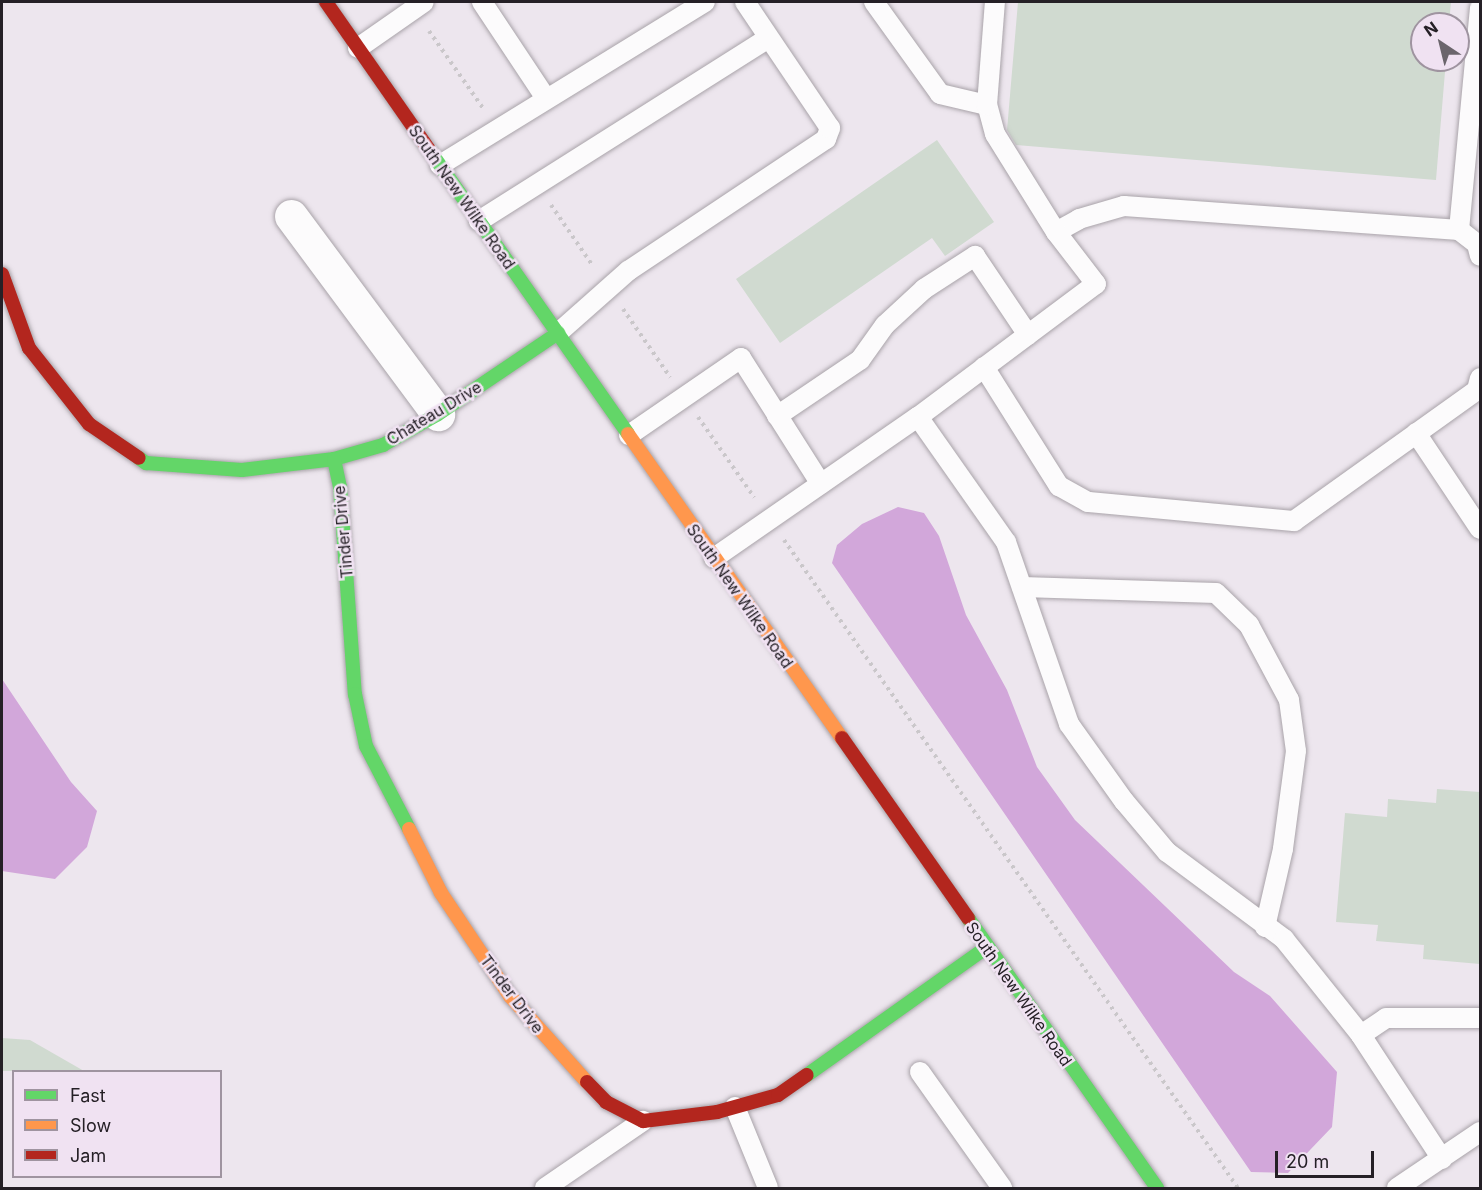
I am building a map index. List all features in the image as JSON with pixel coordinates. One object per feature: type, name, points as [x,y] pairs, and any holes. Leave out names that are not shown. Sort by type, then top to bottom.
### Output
[{"type":"street","name":"South New Wilke Road","points":[[326,2],[986,948],[1157,1188]]},
{"type":"street","points":[[291,216],[438,414]]},
{"type":"street","name":"Chateau Drive","points":[[2,274],[30,348],[89,424],[146,463],[242,470],[334,459],[383,445],[438,414],[558,333]]},
{"type":"street","name":"Tinder Drive","points":[[334,459],[340,487],[355,694],[366,746],[441,892],[510,996],[606,1102],[643,1121]]},
{"type":"street","points":[[643,1121],[735,1107],[778,1095],[986,948]]},
{"type":"lane","points":[[358,48],[424,2]]},
{"type":"lane","points":[[482,2],[545,97]]},
{"type":"lane","points":[[440,165],[545,97],[705,2]]},
{"type":"lane","points":[[558,333],[628,271],[826,139],[830,128],[746,2]]},
{"type":"lane","points":[[874,2],[940,94],[987,105]]},
{"type":"lane","points":[[714,558],[918,417],[1096,284],[1056,232],[995,134],[987,105],[995,2]]},
{"type":"lane","points":[[1459,230],[1480,8]]},
{"type":"lane","points":[[479,221],[768,38]]},
{"type":"lane","points":[[1056,232],[1078,219],[1124,206],[1459,230],[1477,244],[1480,256]]},
{"type":"lane","points":[[777,416],[860,360],[885,325],[924,289],[975,256],[1028,335]]},
{"type":"lane","points":[[629,435],[741,358],[821,484]]},
{"type":"lane","points":[[984,368],[1059,486],[1088,502],[1294,521],[1477,390],[1480,378]]},
{"type":"lane","points":[[918,417],[1006,542],[1069,724],[1124,801],[1167,852],[1284,939],[1361,1035],[1442,1159]]},
{"type":"lane","points":[[1416,433],[1473,501],[1480,529]]},
{"type":"lane","points":[[1022,586],[1216,593],[1249,625],[1289,700],[1296,751],[1283,849],[1265,927]]},
{"type":"lane","points":[[1361,1035],[1386,1018],[1480,1018]]},
{"type":"lane","points":[[920,1072],[1002,1188]]},
{"type":"lane","points":[[735,1107],[768,1188]]},
{"type":"lane","points":[[545,1188],[643,1121]]},
{"type":"lane","points":[[1397,1188],[1480,1132]]},
{"type":"path","points":[[792,552],[1238,1188]]},
{"type":"shaded area","points":[[898,507],[924,513],[939,536],[966,615],[1007,690],[1037,767],[1075,820],[1234,972],[1270,996],[1337,1072],[1332,1127],[1288,1173],[1251,1172],[832,563],[837,545],[862,524]]},
{"type":"shaded area","points":[[2,679],[71,782],[97,811],[87,847],[55,879],[2,871]]},
{"type":"building","points":[[1018,2],[1451,2],[1450,12],[1410,12],[1410,72],[1445,72],[1436,180],[1016,145],[1007,130]]},
{"type":"building","points":[[937,140],[994,222],[945,256],[932,238],[780,343],[736,279]]},
{"type":"building","points":[[1437,789],[1480,792],[1480,964],[1423,959],[1424,945],[1376,941],[1378,925],[1336,922],[1345,813],[1387,817],[1388,799],[1436,803]]},
{"type":"building","points":[[2,1038],[30,1040],[82,1070],[12,1070],[2,1071]]},
{"type":"traffic: fast","points":[[430,151],[628,434]]},
{"type":"traffic: fast","points":[[139,458],[146,463],[242,470],[334,459],[383,445],[438,414],[558,333]]},
{"type":"traffic: fast","points":[[334,459],[340,487],[355,694],[366,746],[409,829]]},
{"type":"traffic: fast","points":[[968,918],[1157,1188]]},
{"type":"traffic: fast","points":[[807,1075],[986,948]]},
{"type":"traffic: slow","points":[[628,434],[842,738]]},
{"type":"traffic: slow","points":[[409,829],[441,893],[510,996],[587,1082]]},
{"type":"traffic: jam","points":[[326,2],[430,151]]},
{"type":"traffic: jam","points":[[2,274],[29,348],[89,424],[139,458]]},
{"type":"traffic: jam","points":[[842,738],[968,918]]},
{"type":"traffic: jam","points":[[587,1082],[606,1102],[643,1121],[717,1112],[778,1095],[807,1075]]}]
